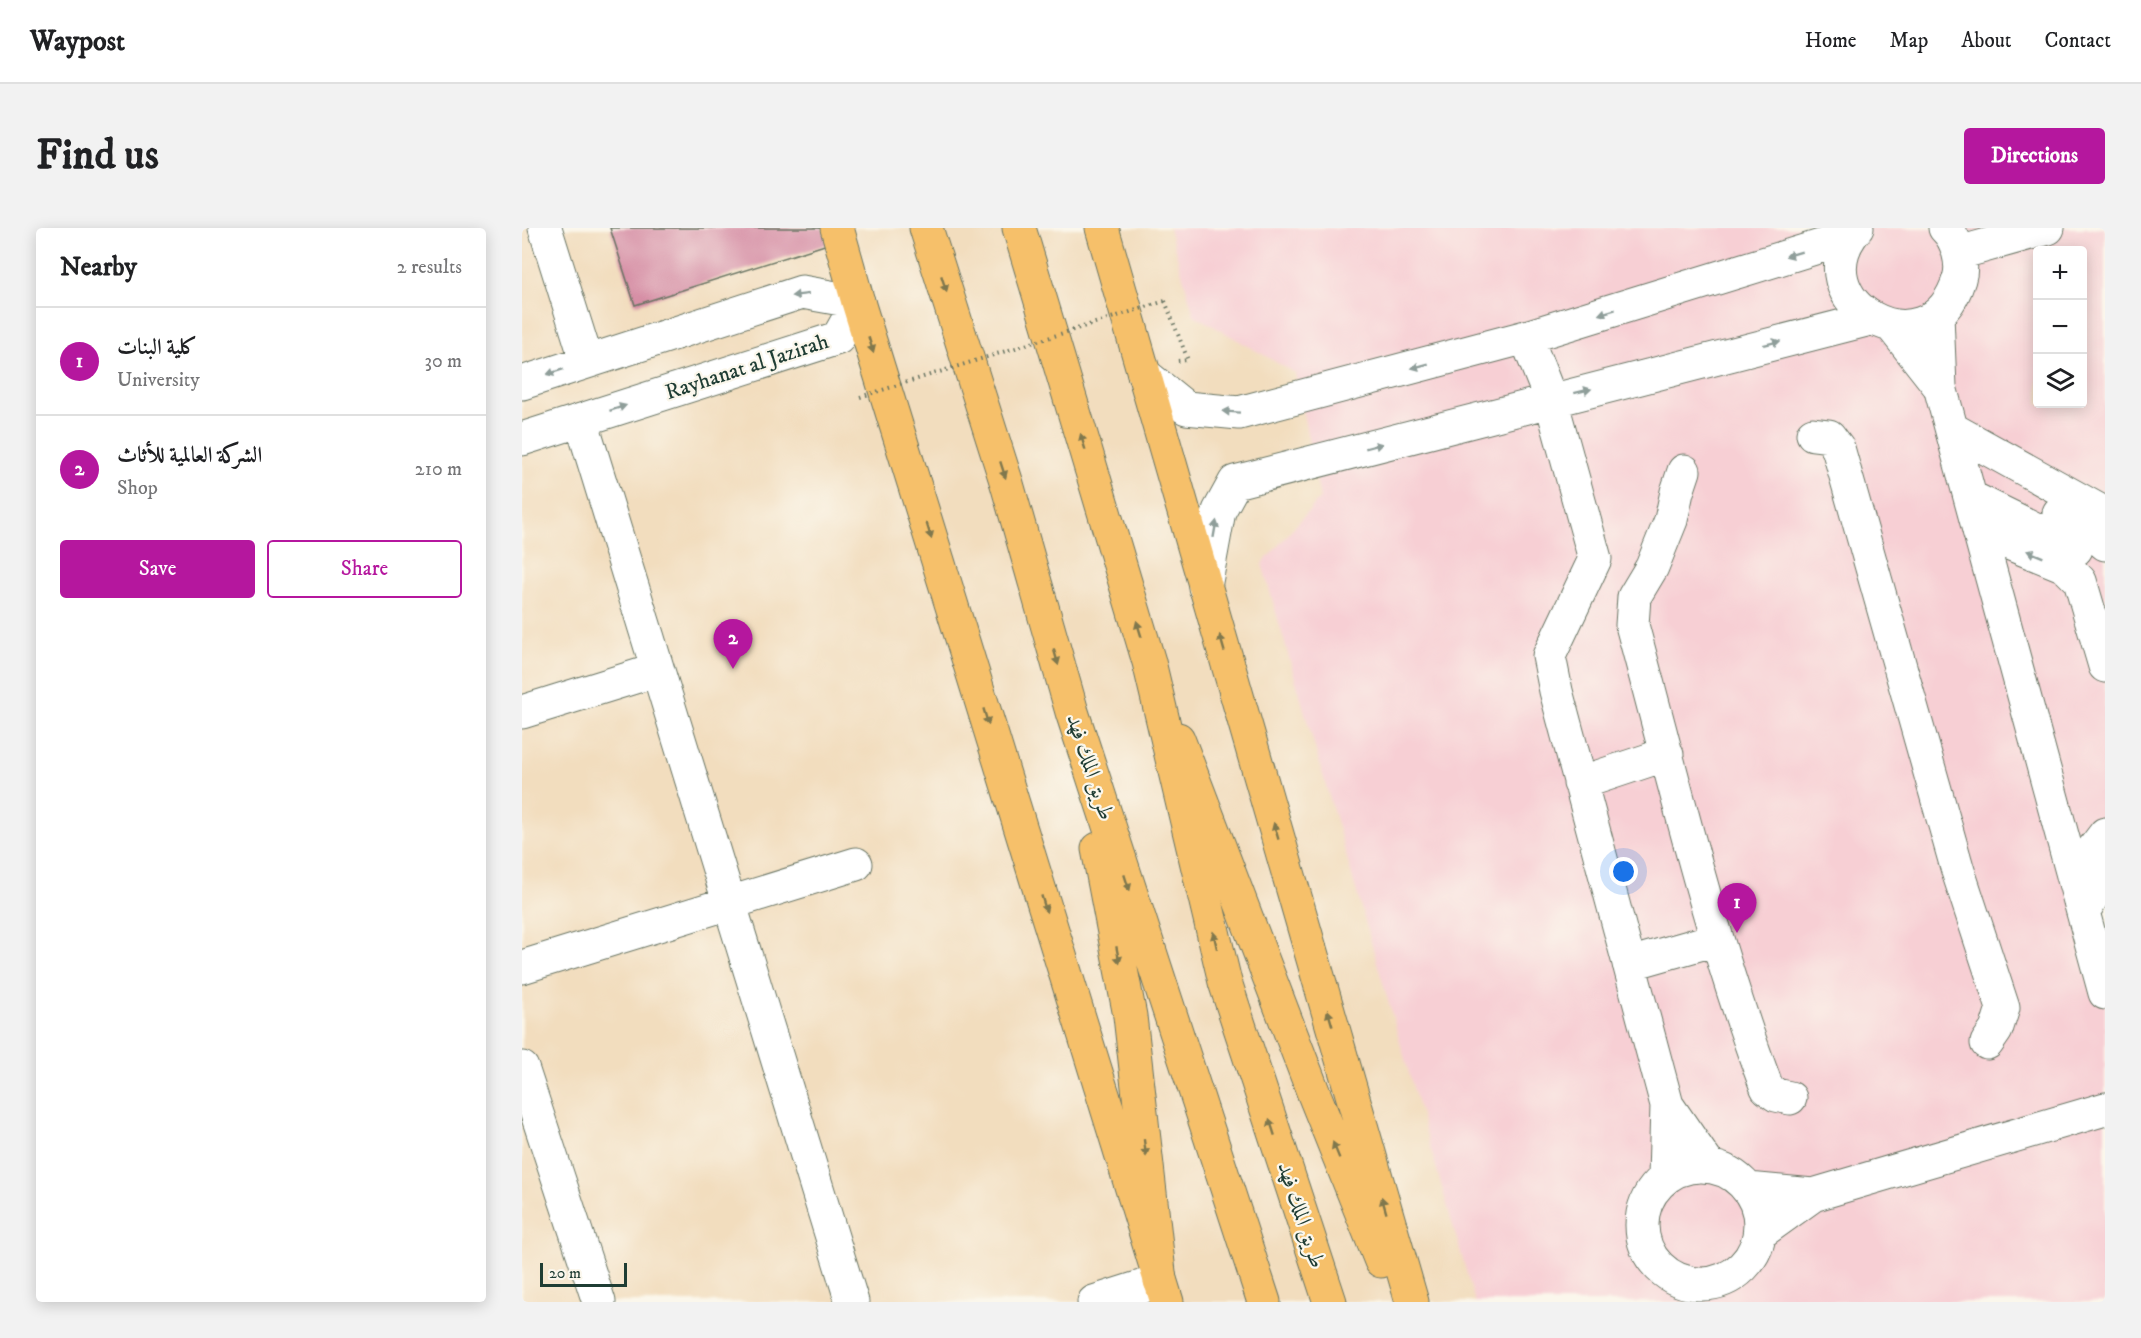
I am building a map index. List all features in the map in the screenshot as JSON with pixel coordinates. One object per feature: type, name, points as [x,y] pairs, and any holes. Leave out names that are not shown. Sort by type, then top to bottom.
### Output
[{"type":"main road","points":[[837,228],[1164,1292]]},
{"type":"main road","name":"طريق الملك فهد","points":[[926,228],[1007,483],[1072,712],[1264,1302]]},
{"type":"main road","name":"طريق الملك فهد","points":[[1018,228],[1149,663],[1226,982],[1330,1302]]},
{"type":"main road","points":[[1102,228],[1412,1302]]},
{"type":"main road","points":[[1149,663],[1314,1094],[1397,1302]]},
{"type":"main road","points":[[1072,712],[1130,1016],[1164,1292]]},
{"type":"street","points":[[545,228],[587,362]]},
{"type":"street","points":[[1205,587],[1219,510],[1235,482],[1551,400],[1881,322],[1916,325],[1937,315],[1952,298],[1960,276],[1950,235],[2048,228]]},
{"type":"street","points":[[1142,367],[1186,408],[1239,413],[1526,337],[1852,231]]},
{"type":"street","points":[[1852,231],[1841,259],[1843,282],[1853,303],[1881,322],[1940,387]]},
{"type":"street","name":"Rayhanat al Jazirah","points":[[522,382],[802,292],[858,302],[838,338],[522,439]]},
{"type":"street","points":[[1937,315],[1940,387],[2073,876],[2093,928],[2104,987]]},
{"type":"street","points":[[1526,337],[1551,400],[1594,559],[1549,656],[1556,692],[1667,1105],[1665,1177]]},
{"type":"street","points":[[581,420],[852,1302]]},
{"type":"street","points":[[1813,434],[1829,436],[1838,448],[1958,871],[2003,1008],[1996,1030],[1987,1043]]},
{"type":"street","points":[[1955,442],[2100,510],[2105,515]]},
{"type":"street","points":[[1955,442],[2088,529],[2105,544]]},
{"type":"street","points":[[1684,471],[1671,520],[1652,567],[1634,597],[1632,625],[1717,939],[1741,1019],[1767,1088],[1776,1095],[1790,1098]]},
{"type":"street","points":[[1970,496],[2077,550],[2100,572],[2105,588]]},
{"type":"street","points":[[1979,531],[2065,566],[2080,581],[2105,666]]},
{"type":"street","points":[[522,712],[657,670]]},
{"type":"street","points":[[1580,783],[1667,754]]},
{"type":"street","points":[[2073,876],[2105,834]]},
{"type":"street","points":[[522,967],[856,864]]},
{"type":"street","points":[[2093,928],[2105,876]]},
{"type":"street","points":[[1629,964],[1717,939]]},
{"type":"street","points":[[522,1068],[599,1302]]},
{"type":"street","points":[[1667,1105],[1709,1166]]},
{"type":"street","points":[[1760,1233],[1813,1195],[2105,1109]]},
{"type":"street","points":[[1709,1166],[1731,1173],[1748,1189],[1759,1210],[1760,1233],[1752,1255],[1734,1287],[1716,1282],[1700,1293],[1670,1276],[1653,1260],[1642,1239],[1641,1216],[1649,1194],[1665,1177],[1686,1167],[1709,1166]]},
{"type":"street","points":[[1748,1189],[1813,1195]]},
{"type":"street","points":[[1094,1302],[1164,1292]]},
{"type":"path","points":[[860,397],[1165,301],[1188,360],[1142,367]]},
{"type":"shaded area","points":[[1169,228],[2105,228],[2105,1302],[1475,1302],[1262,564],[1320,498],[1295,373],[1194,315]]},
{"type":"building","points":[[610,228],[823,228],[828,244],[635,305]]},
{"type":"place","name":"الشركة العالمية للأثاث","points":[[733,669]]},
{"type":"place","name":"كلية البنات","points":[[1737,933]]}]
